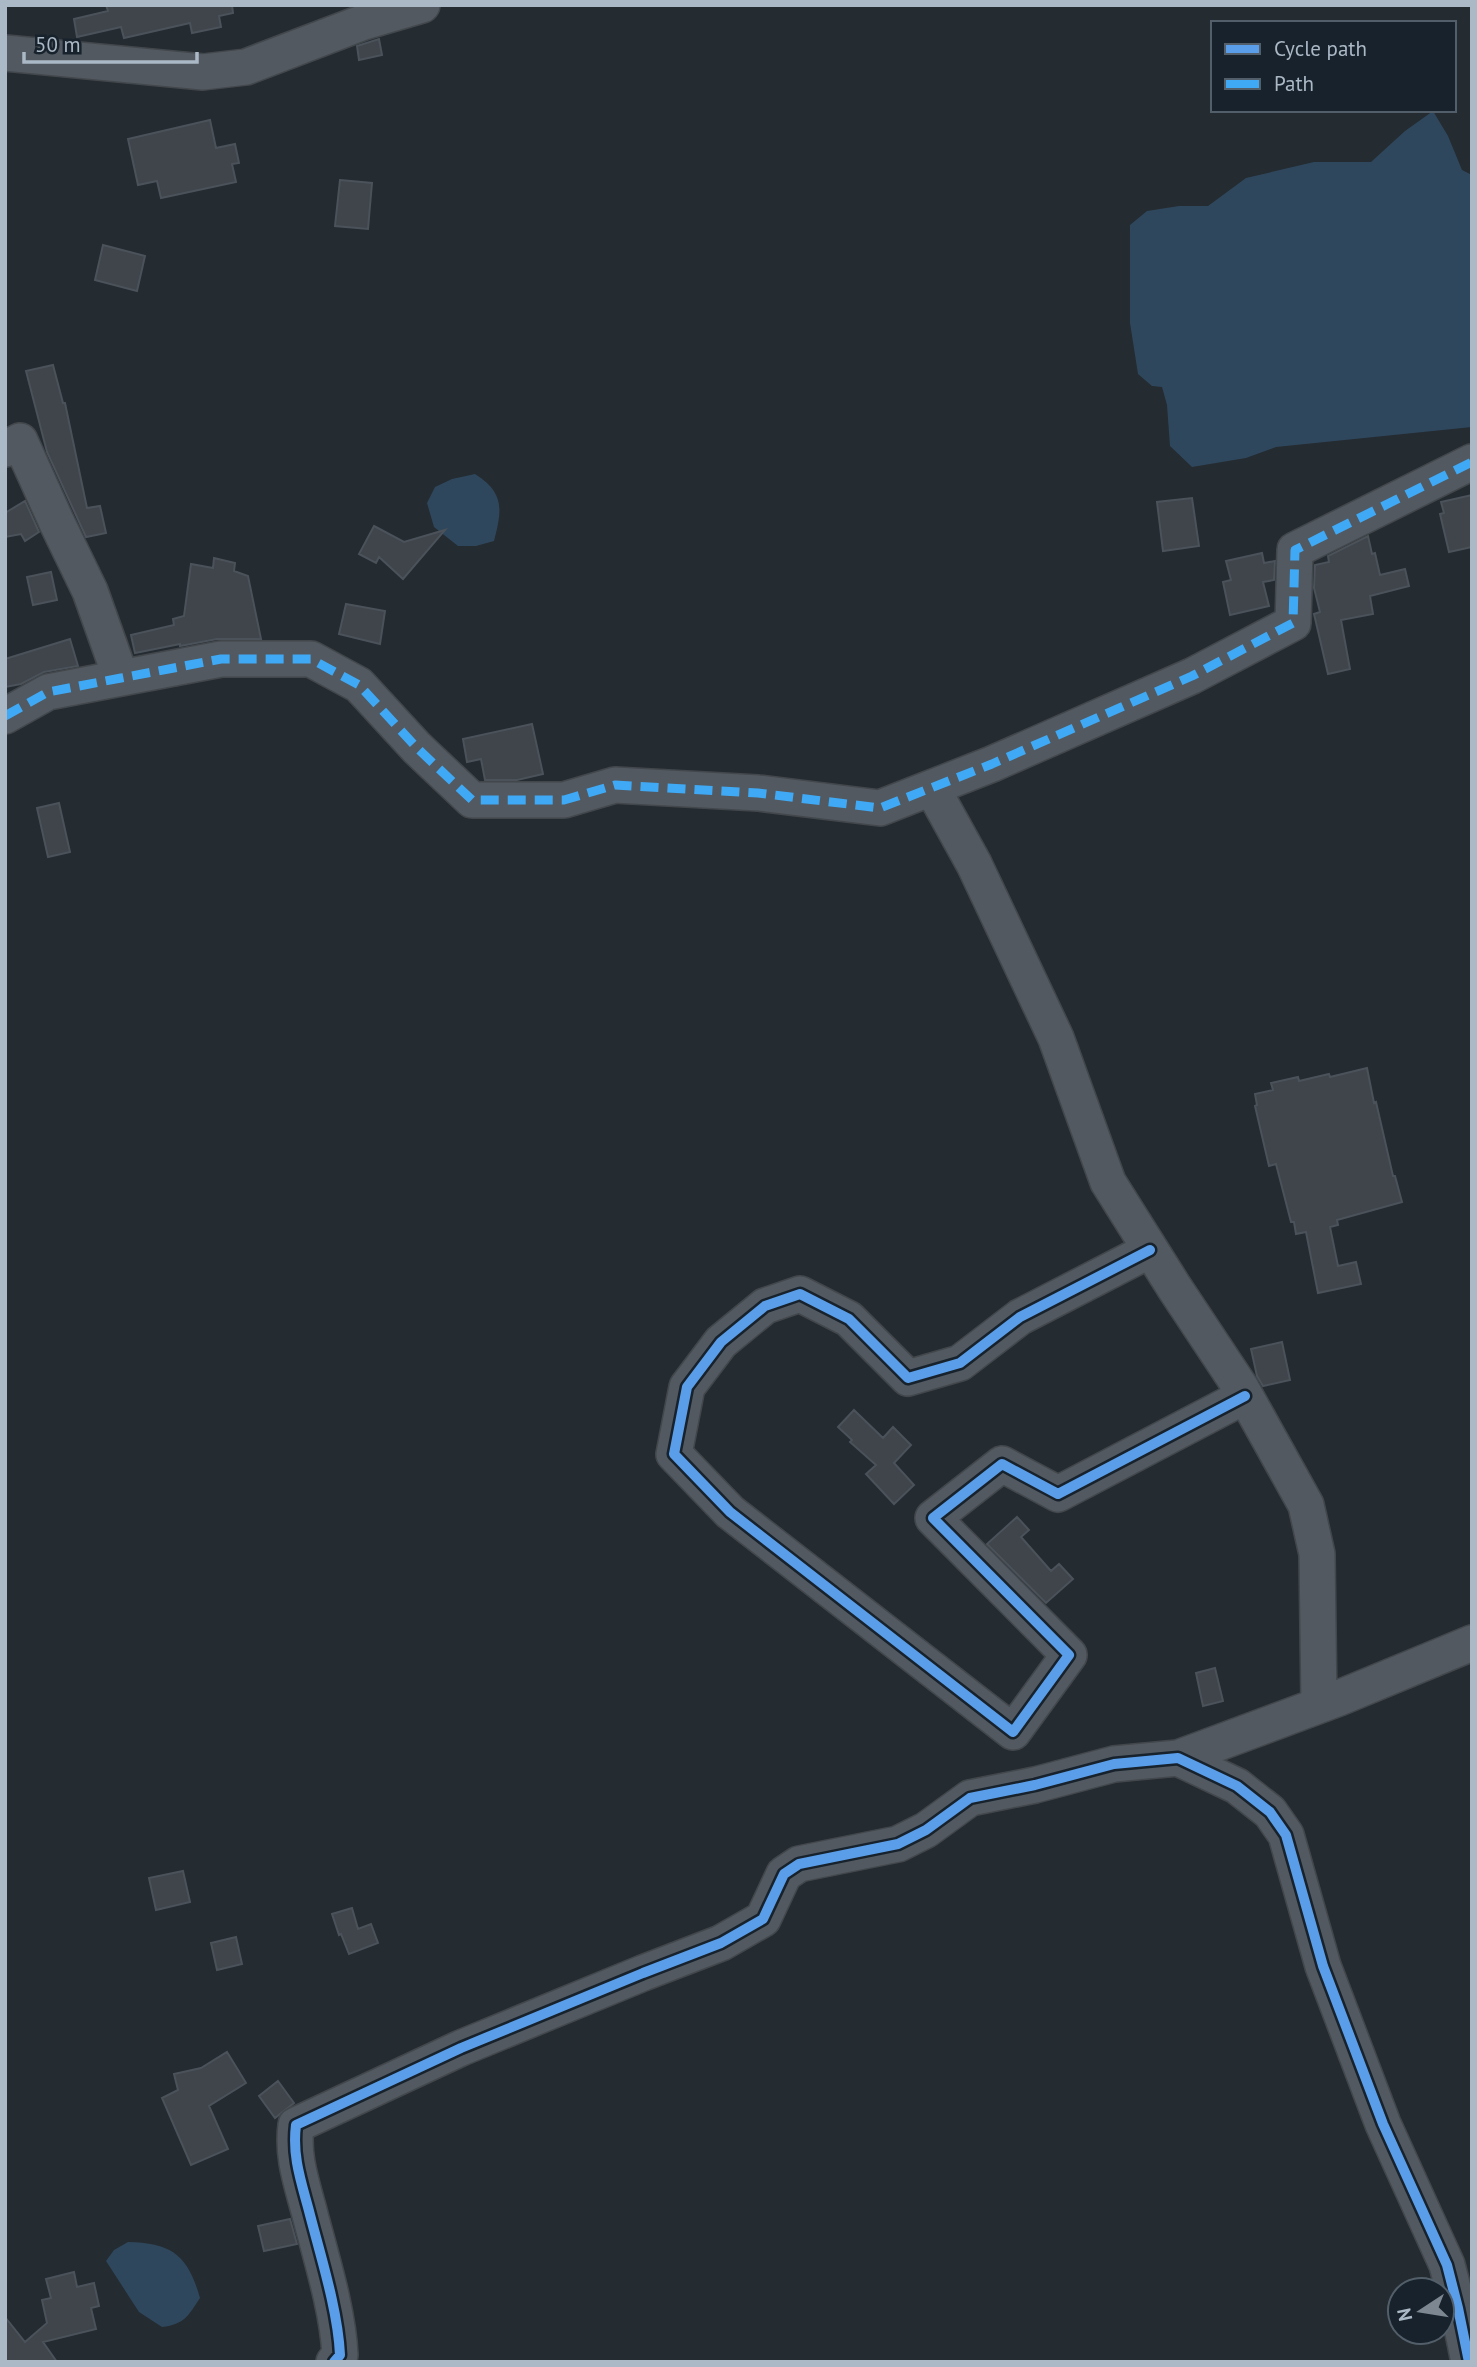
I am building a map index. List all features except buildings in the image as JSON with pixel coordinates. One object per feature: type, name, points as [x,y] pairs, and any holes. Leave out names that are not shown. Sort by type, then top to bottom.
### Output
[{"type":"street","points":[[5,53],[203,72],[246,67],[364,22],[422,5]]},
{"type":"street","points":[[5,449],[20,441],[90,591],[121,677]]},
{"type":"street","points":[[5,716],[48,692],[121,677],[221,659],[311,659],[359,685],[417,748],[472,800],[565,800],[615,785],[758,793],[880,808],[992,764],[1192,677],[1293,623],[1295,550],[1472,462]]},
{"type":"street","points":[[932,788],[974,864],[1056,1038],[1108,1182],[1245,1396],[1306,1505],[1317,1555],[1319,1705]]},
{"type":"street","points":[[1150,1250],[1020,1317],[960,1363],[908,1378],[849,1319],[800,1294],[765,1306],[721,1342],[687,1387],[674,1454],[730,1512],[1013,1732],[1069,1656],[933,1518],[1002,1464],[1058,1494],[1245,1396]]},
{"type":"street","points":[[334,2362],[340,2355],[339,2341],[323,2262],[293,2146],[296,2125],[461,2048],[721,1943],[763,1919],[784,1874],[799,1864],[898,1844],[926,1830],[970,1798],[1035,1785],[1114,1764],[1178,1758],[1472,1643]]},
{"type":"street","points":[[1178,1758],[1237,1786],[1270,1812],[1286,1835],[1324,1966],[1383,2124],[1447,2265],[1469,2362]]},
{"type":"water","points":[[1434,112],[1448,136],[1462,170],[1472,175],[1472,427],[1276,447],[1246,458],[1192,467],[1170,446],[1167,405],[1162,387],[1152,386],[1138,374],[1130,323],[1130,225],[1147,211],[1179,206],[1208,206],[1246,178],[1314,162],[1371,162],[1405,131]]},
{"type":"water","points":[[475,474],[492,488],[496,495],[499,503],[497,530],[494,541],[476,546],[458,546],[434,527],[427,503],[435,487],[452,479]]},
{"type":"water","points":[[128,2242],[157,2245],[184,2262],[200,2298],[181,2321],[162,2327],[139,2312],[106,2261],[114,2250]]},
{"type":"marked path","points":[[5,716],[48,692],[221,659],[311,659],[359,685],[417,748],[472,800],[564,800],[615,785],[758,793],[880,808],[992,764],[1192,676],[1293,623],[1295,550],[1472,462]]},
{"type":"cycle path","points":[[1150,1250],[1020,1317],[960,1363],[908,1378],[849,1319],[800,1294],[765,1306],[721,1342],[687,1387],[674,1454],[730,1512],[1013,1732],[1069,1655],[933,1518],[1002,1464],[1058,1494],[1245,1396]]},
{"type":"cycle path","points":[[334,2362],[340,2355],[339,2338],[328,2282],[298,2168],[296,2125],[461,2048],[721,1943],[763,1919],[784,1874],[799,1864],[898,1844],[926,1830],[970,1798],[1035,1785],[1114,1764],[1178,1758],[1237,1786],[1270,1812],[1286,1835],[1323,1966],[1383,2124],[1447,2265],[1469,2362]]}]
